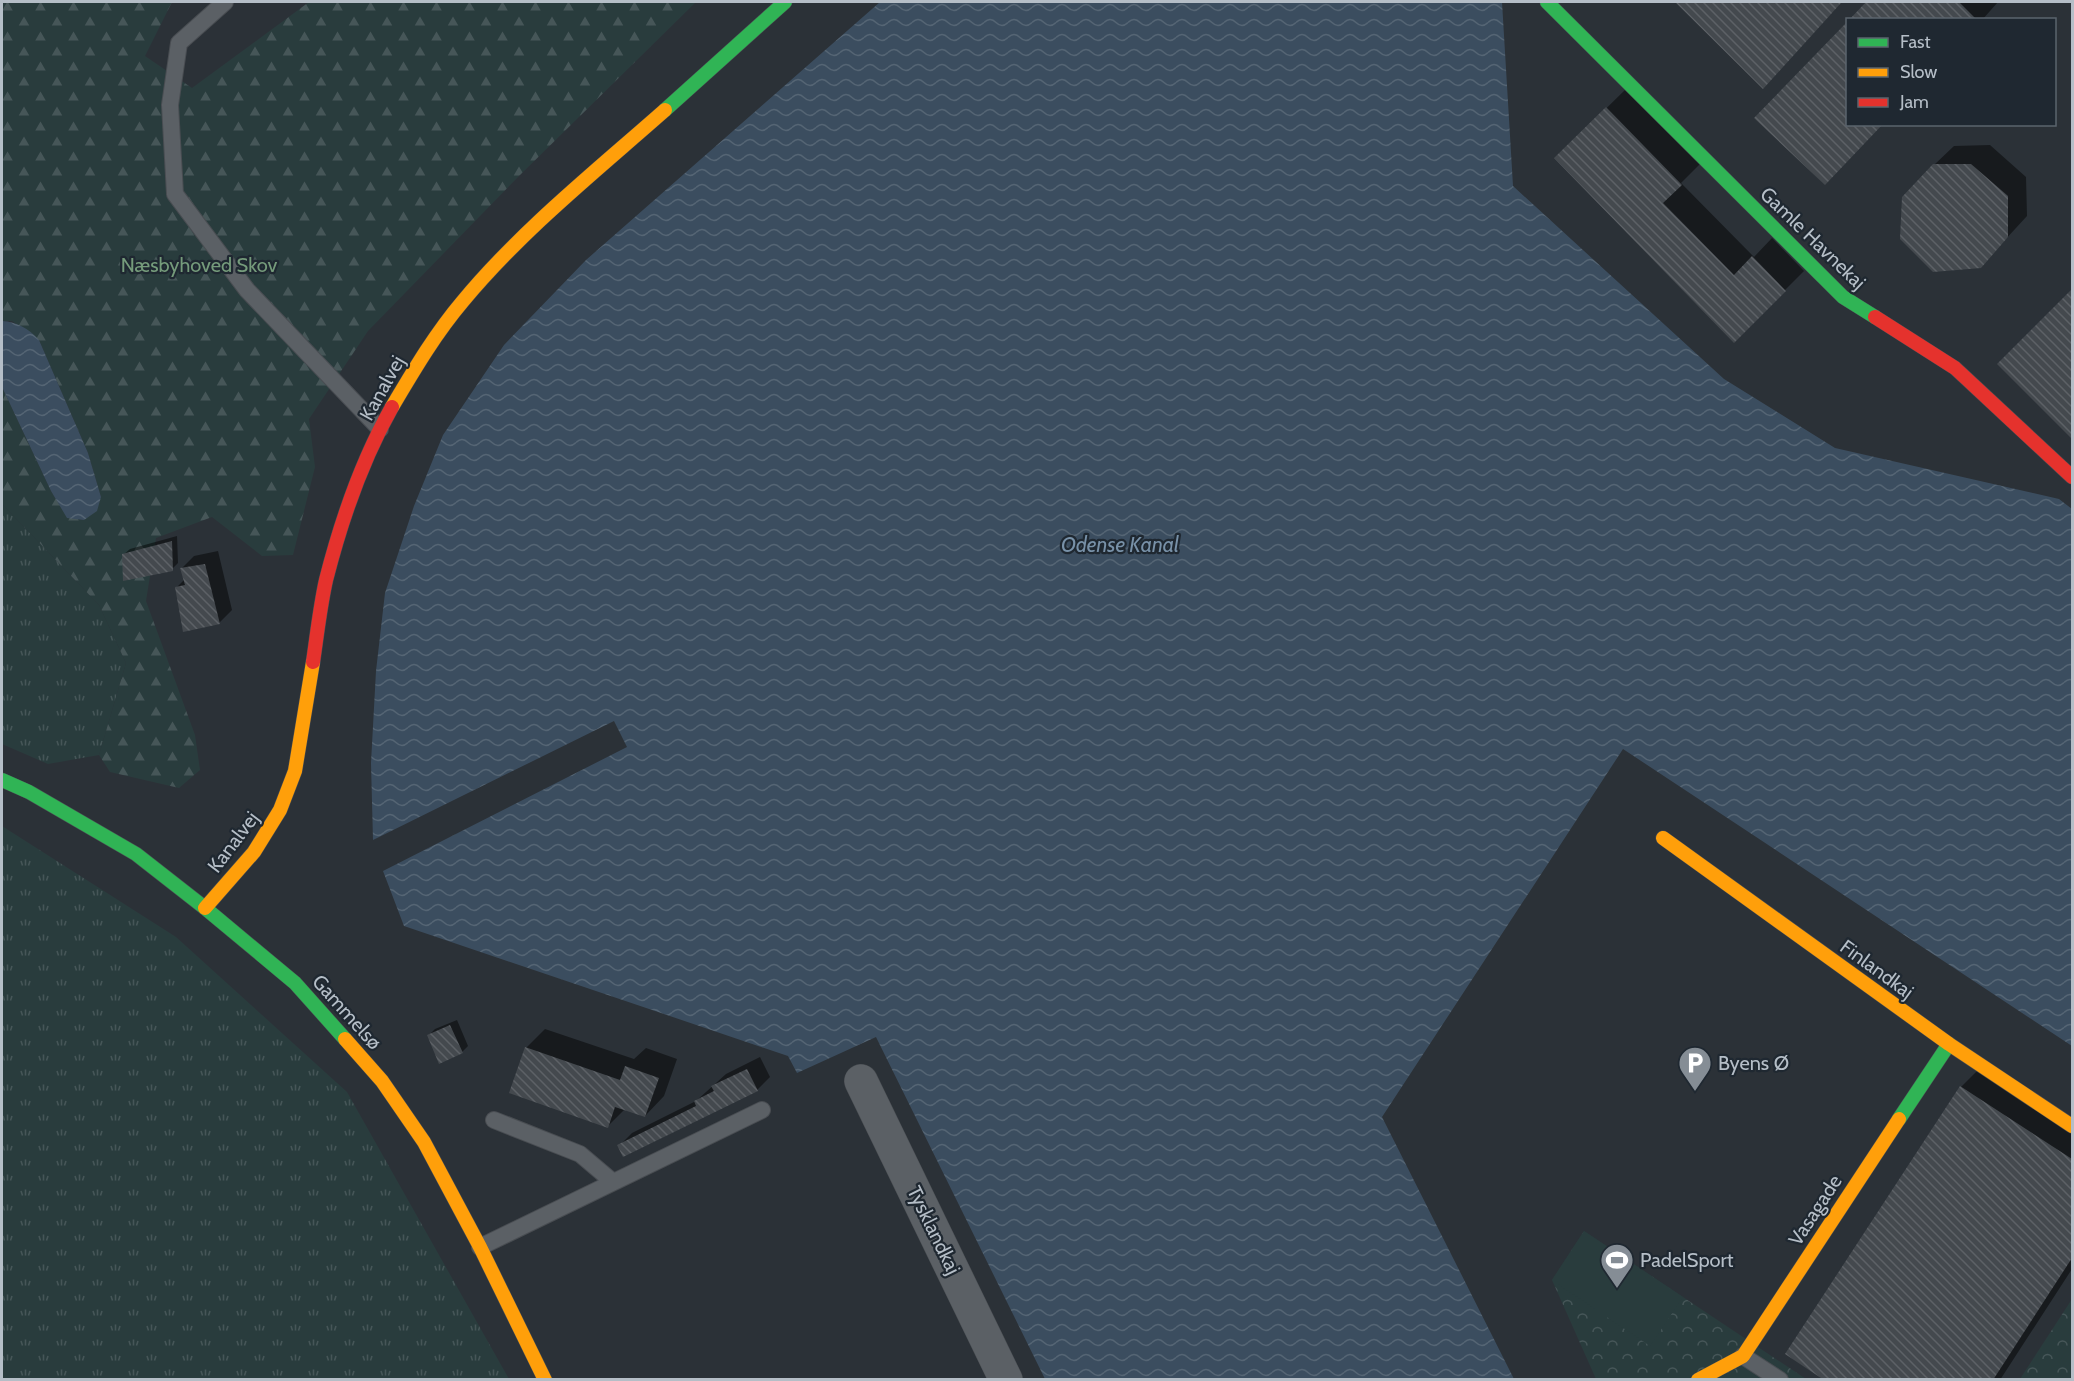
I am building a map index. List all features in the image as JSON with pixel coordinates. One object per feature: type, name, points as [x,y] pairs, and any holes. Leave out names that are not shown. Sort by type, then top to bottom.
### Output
[{"type":"street","name":"Kanalvej","points":[[205,908],[254,852],[280,810],[295,771],[326,581],[351,500],[380,429],[423,354],[463,301],[523,236],[785,2]]},
{"type":"street","name":"Gamle Havnekaj","points":[[1547,2],[1843,297],[1955,368],[2073,477]]},
{"type":"street","name":"Gammelsø","points":[[2,780],[29,792],[136,854],[295,983],[382,1081],[424,1142],[480,1247],[545,1380]]},
{"type":"street","name":"Finlandkaj","points":[[1663,838],[1948,1044],[2073,1126]]},
{"type":"street","name":"Vasagade","points":[[1698,1380],[1743,1356],[1948,1044]]},
{"type":"street","name":"Tysklandkaj","points":[[861,1081],[1006,1380]]},
{"type":"lane","points":[[225,2],[179,43],[170,105],[175,194],[247,290],[380,429]]},
{"type":"lane","points":[[480,1247],[762,1110]]},
{"type":"lane","points":[[494,1120],[580,1154],[613,1182]]},
{"type":"lane","points":[[1743,1356],[1780,1380]]},
{"type":"green space","name":"Næsbyhoved Skov","points":[[2,2],[172,2],[145,56],[192,88],[309,2],[696,2],[520,175],[368,331],[309,419],[315,467],[293,555],[262,556],[212,517],[156,538],[146,601],[195,735],[200,770],[179,788],[110,772],[99,755],[126,663],[99,605],[2,504],[2,387],[51,491],[67,517],[84,520],[101,497],[88,453],[39,340],[12,321],[2,321]]},
{"type":"green space","points":[[2,504],[99,605],[126,663],[99,755],[48,764],[2,744]]},
{"type":"green space","points":[[2,826],[176,937],[347,1092],[509,1379],[2,1379]]},
{"type":"green space","points":[[1584,1231],[1806,1379],[1596,1379],[1552,1280]]},
{"type":"green space","name":"PadelSport","points":[[1584,1231],[1683,1297],[1650,1346],[1552,1280]]},
{"type":"green space","points":[[2072,1299],[2072,1379],[2020,1379]]},
{"type":"water","name":"Odense Kanal","points":[[880,2],[1502,2],[1513,186],[1724,379],[1835,448],[2059,499],[2072,509],[2072,1046],[1623,749],[1382,1117],[1514,1379],[1045,1379],[876,1037],[797,1073],[788,1056],[404,926],[383,871],[627,747],[614,721],[373,840],[371,763],[376,671],[385,593],[414,506],[443,435],[504,345],[586,260]]},
{"type":"water","points":[[2,321],[22,326],[39,340],[88,453],[101,497],[97,511],[84,520],[67,518],[51,491],[2,387]]},
{"type":"building","points":[[1675,2],[1842,2],[1763,89]]},
{"type":"building","points":[[1866,2],[1959,2],[1975,18],[1851,18]]},
{"type":"building","points":[[1846,23],[1846,126],[1881,126],[1825,185],[1754,118]]},
{"type":"building","points":[[1606,107],[1682,185],[1663,203],[1734,275],[1752,256],[1786,291],[1734,343],[1554,158]]},
{"type":"building","points":[[1933,164],[1971,164],[2008,196],[2008,237],[1981,268],[1933,272],[1900,239],[1902,197]]},
{"type":"building","points":[[2072,289],[2072,439],[1997,364]]},
{"type":"building","points":[[172,541],[173,571],[123,581],[122,554]]},
{"type":"building","points":[[205,564],[220,624],[183,632],[175,587],[185,585],[180,568]]},
{"type":"building","points":[[450,1025],[463,1053],[439,1064],[427,1035]]},
{"type":"building","points":[[525,1047],[620,1080],[625,1066],[659,1078],[645,1117],[615,1107],[608,1128],[509,1093]]},
{"type":"building","points":[[747,1069],[758,1091],[623,1157],[617,1145],[696,1106],[694,1101],[714,1091],[711,1086]]},
{"type":"building","points":[[1960,1086],[2072,1159],[2072,1258],[1993,1380],[1824,1380],[1785,1354]]},
{"type":"traffic: fast","points":[[665,110],[785,2]]},
{"type":"traffic: fast","points":[[1547,2],[1843,297],[1875,317]]},
{"type":"traffic: fast","points":[[2,780],[29,792],[136,854],[295,983],[345,1039]]},
{"type":"traffic: fast","points":[[1899,1119],[1949,1044]]},
{"type":"traffic: slow","points":[[392,407],[443,326],[486,275],[535,225],[665,110]]},
{"type":"traffic: slow","points":[[205,908],[254,852],[280,810],[295,771],[313,662]]},
{"type":"traffic: slow","points":[[1663,838],[1949,1044],[2072,1126]]},
{"type":"traffic: slow","points":[[345,1039],[382,1081],[424,1142],[480,1247],[545,1380]]},
{"type":"traffic: slow","points":[[1698,1380],[1743,1356],[1899,1119]]},
{"type":"traffic: jam","points":[[1875,317],[1955,368],[2072,477]]},
{"type":"traffic: jam","points":[[313,662],[324,590],[338,536],[362,469],[392,407]]},
{"type":"place","name":"Byens Ø","points":[[1695,1092]]},
{"type":"place","name":"PadelSport","points":[[1617,1289]]}]
